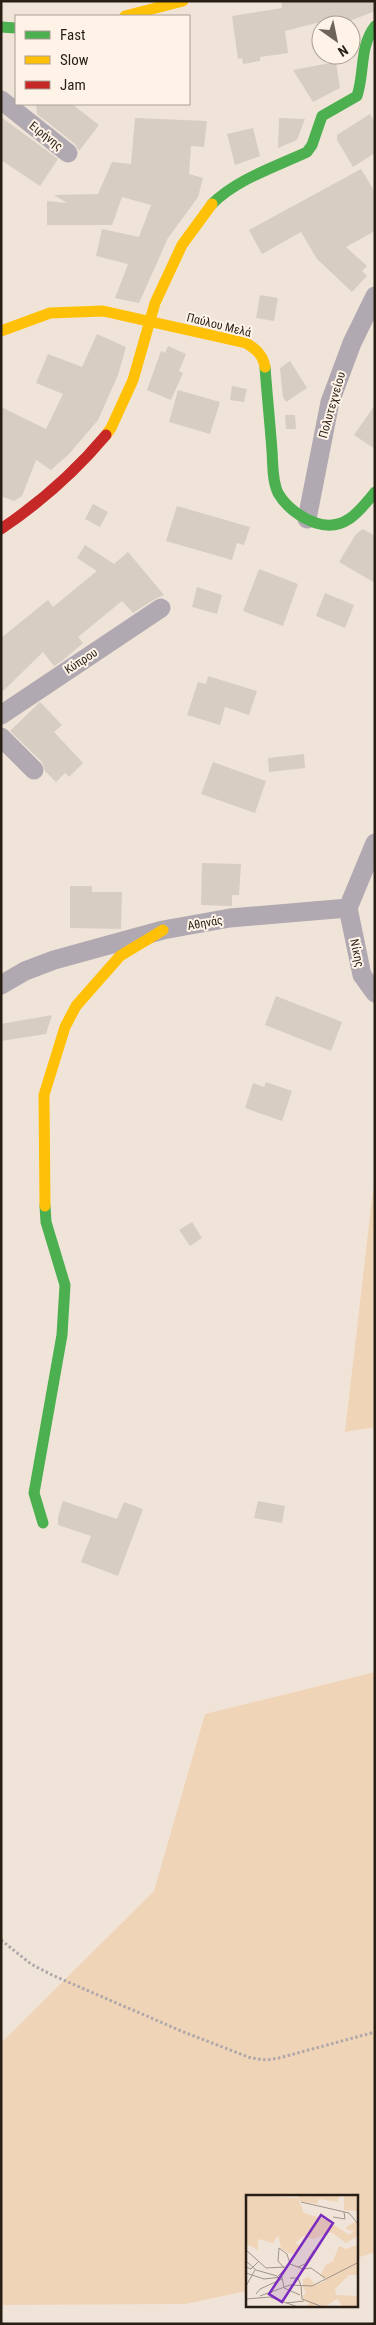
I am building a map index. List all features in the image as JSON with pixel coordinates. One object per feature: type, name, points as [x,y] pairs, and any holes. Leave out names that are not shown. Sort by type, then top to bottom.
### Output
[{"type":"street","points":[[128,15],[162,4],[183,1]]},
{"type":"street","points":[[1,529],[34,507],[80,465],[111,428],[133,380],[155,303],[182,245],[213,203],[225,192],[306,152],[312,145],[322,116],[357,96],[362,82],[364,41],[375,26]]},
{"type":"street","points":[[1,27],[15,28]]},
{"type":"street","name":"Ειρήνης","points":[[1,100],[68,153]]},
{"type":"street","name":"Πολυτεχνείου","points":[[307,519],[330,402],[352,344],[375,296]]},
{"type":"street","name":"Παύλου Μελά","points":[[1,331],[50,313],[103,311],[246,344],[257,350],[264,361],[276,488],[290,508],[307,519],[325,524],[342,523],[356,514],[375,492]]},
{"type":"street","name":"Κύπρου","points":[[1,715],[161,608]]},
{"type":"street","points":[[1,738],[34,770]]},
{"type":"street","points":[[348,908],[375,844]]},
{"type":"street","name":"Αθηνάς","points":[[1,986],[25,972],[54,960],[163,930],[230,918],[348,908]]},
{"type":"street","name":"Νίκης","points":[[348,908],[362,975],[375,994]]},
{"type":"street","points":[[43,1523],[34,1493],[62,1335],[65,1285],[46,1222],[43,1151],[44,1095],[65,1027],[76,1006],[120,956],[163,930]]},
{"type":"path","points":[[1,1940],[31,1964],[52,1975],[181,2031],[251,2058],[267,2060],[279,2058],[375,2032]]},
{"type":"shaded area","points":[[375,1189],[375,1427],[345,1432],[373,1190]]},
{"type":"shaded area","points":[[375,1672],[375,2252],[358,2258],[358,2195],[246,2195],[246,2291],[185,2304],[1,2305],[1,2043],[154,1891],[205,1714]]},
{"type":"building","points":[[281,1],[375,1],[375,11],[361,17],[361,15],[311,15],[311,24],[285,31],[288,53],[260,57],[260,61],[243,64],[242,58],[238,59],[232,16],[282,8]]},
{"type":"building","points":[[320,65],[336,65],[340,88],[313,102],[293,70]]},
{"type":"building","points":[[36,105],[73,105],[99,125],[79,151],[75,144],[37,114]]},
{"type":"building","points":[[370,114],[375,122],[375,153],[353,167],[337,140],[337,135]]},
{"type":"building","points":[[1,117],[58,159],[40,186],[1,160]]},
{"type":"building","points":[[135,118],[207,121],[204,147],[191,146],[189,174],[203,178],[198,197],[168,238],[139,303],[115,298],[128,264],[96,256],[102,229],[139,237],[151,205],[122,197],[112,225],[47,225],[47,201],[67,203],[54,195],[98,194],[112,162],[131,164]]},
{"type":"building","points":[[279,118],[305,119],[297,140],[278,148]]},
{"type":"building","points":[[253,128],[260,156],[235,165],[227,134]]},
{"type":"building","points":[[361,169],[375,192],[375,231],[346,247],[367,266],[362,271],[367,276],[352,292],[317,259],[301,232],[262,254],[249,230]]},
{"type":"building","points":[[260,295],[278,298],[274,321],[256,318]]},
{"type":"building","points":[[97,334],[126,347],[118,375],[98,420],[69,454],[51,470],[36,460],[22,496],[14,501],[1,496],[1,407],[46,429],[63,394],[36,383],[48,354],[82,367]]},
{"type":"building","points":[[168,346],[186,354],[179,371],[183,373],[171,400],[147,390],[161,351],[165,353]]},
{"type":"building","points":[[290,361],[307,388],[286,402],[283,397],[280,368]]},
{"type":"building","points":[[232,386],[247,389],[244,402],[230,400]]},
{"type":"building","points":[[178,390],[220,402],[210,434],[169,422]]},
{"type":"building","points":[[375,405],[375,449],[354,435]]},
{"type":"building","points":[[285,415],[295,415],[296,429],[286,429]]},
{"type":"building","points":[[93,504],[108,512],[100,527],[85,519]]},
{"type":"building","points":[[177,506],[250,527],[244,545],[237,543],[232,560],[166,541]]},
{"type":"building","points":[[363,529],[375,536],[375,583],[339,562],[356,534]]},
{"type":"building","points":[[85,545],[114,564],[128,552],[164,595],[133,613],[122,601],[78,637],[83,643],[62,661],[54,666],[43,652],[1,693],[1,638],[48,600],[53,607],[97,571],[77,558]]},
{"type":"building","points":[[259,569],[298,584],[283,626],[243,611]]},
{"type":"building","points":[[197,587],[222,595],[217,614],[192,607]]},
{"type":"building","points":[[325,593],[354,605],[345,628],[316,616]]},
{"type":"building","points":[[208,676],[257,691],[249,715],[225,707],[220,725],[187,715],[198,682],[206,684]]},
{"type":"building","points":[[40,702],[62,725],[54,732],[83,763],[69,777],[65,773],[56,782],[45,771],[42,762],[10,731]]},
{"type":"building","points":[[304,754],[305,768],[269,772],[268,758]]},
{"type":"building","points":[[213,762],[266,781],[255,813],[201,794]]},
{"type":"building","points":[[202,863],[241,864],[239,895],[232,895],[232,906],[201,905]]},
{"type":"building","points":[[70,886],[92,886],[92,892],[122,892],[121,929],[70,928]]},
{"type":"building","points":[[276,996],[342,1022],[331,1051],[265,1025]]},
{"type":"building","points":[[52,1015],[46,1034],[1,1041],[1,1024]]},
{"type":"building","points":[[266,1082],[292,1091],[282,1121],[245,1108],[253,1083],[264,1087]]},
{"type":"building","points":[[192,1222],[202,1238],[190,1246],[179,1230]]},
{"type":"building","points":[[63,1501],[117,1519],[124,1502],[143,1509],[118,1576],[81,1562],[91,1536],[58,1525],[58,1517]]},
{"type":"building","points":[[258,1501],[285,1506],[282,1523],[254,1518]]},
{"type":"traffic: fast","points":[[212,204],[233,187],[269,168],[307,152],[312,145],[322,116],[357,96],[364,51],[375,26]]},
{"type":"traffic: fast","points":[[1,27],[15,28]]},
{"type":"traffic: fast","points":[[265,367],[274,477],[278,493],[285,503],[299,515],[310,521],[335,525],[357,513],[375,492]]},
{"type":"traffic: fast","points":[[43,1523],[34,1493],[62,1335],[65,1285],[46,1222],[45,1206]]},
{"type":"traffic: slow","points":[[129,15],[183,1]]},
{"type":"traffic: slow","points":[[106,435],[133,380],[155,303],[182,245],[212,204]]},
{"type":"traffic: slow","points":[[1,331],[50,313],[103,311],[246,343],[263,359],[265,367]]},
{"type":"traffic: slow","points":[[45,1206],[44,1095],[65,1027],[76,1006],[120,956],[163,930]]},
{"type":"traffic: jam","points":[[1,529],[57,486],[106,435]]}]
